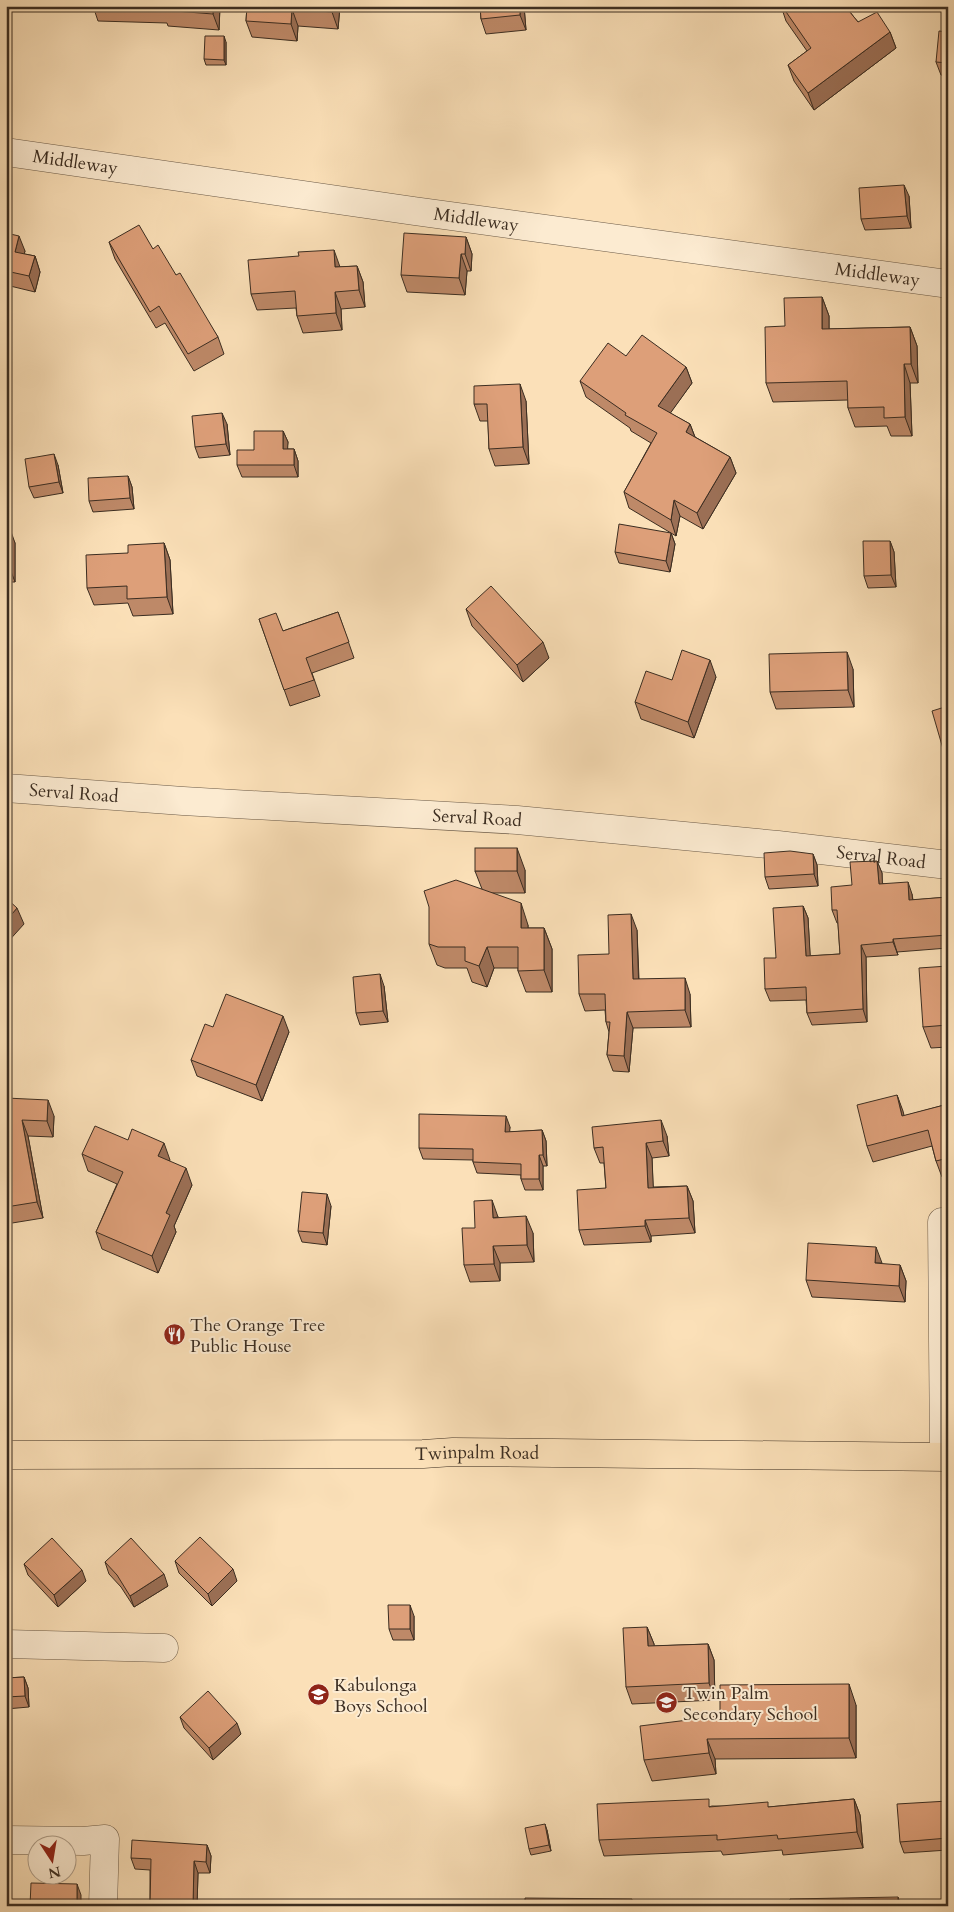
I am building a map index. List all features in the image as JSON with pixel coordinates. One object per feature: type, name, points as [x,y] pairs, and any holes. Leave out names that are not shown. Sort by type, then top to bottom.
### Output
[{"type":"main road","name":"Twinpalm Road","points":[[6,1455],[414,1454],[453,1452],[946,1457]]},
{"type":"street","name":"Middleway","points":[[6,152],[948,284]]},
{"type":"street","name":"Serval Road","points":[[6,788],[183,801],[517,820],[778,845],[948,865]]},
{"type":"street","points":[[942,1222],[946,1457]]},
{"type":"street","points":[[6,1644],[164,1648]]},
{"type":"street","points":[[6,1840],[83,1841],[104,1838],[103,1906]]},
{"type":"building","points":[[146,6],[213,6],[213,14],[162,10],[162,7]]},
{"type":"building","points":[[247,6],[333,6],[332,12],[292,9],[291,24],[246,21]]},
{"type":"building","points":[[480,6],[520,6],[520,15],[481,19]]},
{"type":"building","points":[[782,6],[845,6],[858,22],[877,12],[890,32],[808,93],[788,65],[811,48]]},
{"type":"building","points":[[939,31],[948,32],[948,63],[936,62]]},
{"type":"building","points":[[205,36],[224,36],[224,60],[204,59]]},
{"type":"building","points":[[904,185],[907,216],[861,219],[859,188]]},
{"type":"building","points":[[139,225],[153,249],[158,245],[176,275],[180,273],[218,337],[188,354],[159,306],[150,312],[109,242]]},
{"type":"building","points":[[6,233],[19,236],[15,252],[35,256],[29,276],[6,271]]},
{"type":"building","points":[[404,233],[466,237],[465,254],[461,254],[459,278],[401,275]]},
{"type":"building","points":[[334,250],[335,267],[357,266],[359,290],[335,292],[336,313],[297,316],[295,291],[251,294],[248,260],[299,256],[298,252]]},
{"type":"building","points":[[822,297],[822,329],[910,327],[911,364],[904,364],[905,417],[884,418],[884,407],[848,408],[847,381],[766,383],[765,327],[785,326],[784,298]]},
{"type":"building","points":[[642,335],[686,367],[658,406],[690,424],[686,432],[730,457],[697,513],[674,500],[671,520],[624,492],[657,433],[625,415],[626,413],[580,381],[608,343],[626,356]]},
{"type":"building","points":[[520,384],[523,447],[489,449],[487,404],[474,404],[474,386]]},
{"type":"building","points":[[222,413],[226,444],[195,447],[192,416]]},
{"type":"building","points":[[254,431],[283,431],[283,449],[294,449],[294,465],[237,465],[237,450],[254,450]]},
{"type":"building","points":[[54,454],[59,482],[29,487],[25,459]]},
{"type":"building","points":[[128,476],[130,498],[89,501],[88,478]]},
{"type":"building","points":[[619,524],[671,533],[666,561],[615,552]]},
{"type":"building","points":[[6,526],[9,526],[9,566],[6,566]]},
{"type":"building","points":[[863,541],[890,541],[891,575],[864,576]]},
{"type":"building","points":[[164,543],[167,597],[127,599],[127,586],[87,588],[86,555],[128,553],[128,545]]},
{"type":"building","points":[[491,586],[543,642],[517,665],[466,609]]},
{"type":"building","points":[[338,612],[349,642],[306,658],[314,680],[284,690],[259,619],[276,613],[283,631]]},
{"type":"building","points":[[682,650],[710,660],[688,722],[635,702],[646,671],[672,680]]},
{"type":"building","points":[[847,652],[848,690],[770,692],[769,654]]},
{"type":"building","points":[[948,706],[948,766],[932,711]]},
{"type":"building","points":[[475,848],[517,848],[517,871],[475,871]]},
{"type":"building","points":[[790,851],[813,854],[814,874],[765,877],[764,853]]},
{"type":"building","points":[[877,861],[879,884],[908,882],[909,900],[948,897],[948,935],[893,939],[893,942],[861,945],[863,1009],[807,1013],[806,987],[765,989],[764,958],[776,958],[773,908],[803,906],[806,956],[840,954],[837,910],[832,910],[831,887],[852,885],[850,862]]},
{"type":"building","points":[[456,880],[521,903],[521,928],[544,928],[544,970],[518,971],[518,947],[487,947],[479,966],[465,961],[465,947],[438,947],[429,944],[429,907],[424,891]]},
{"type":"building","points":[[6,898],[17,908],[6,921]]},
{"type":"building","points":[[631,914],[633,979],[685,978],[685,1010],[627,1012],[624,1056],[607,1055],[610,1022],[606,1022],[605,994],[579,994],[578,955],[609,954],[608,915]]},
{"type":"building","points":[[948,966],[948,1025],[923,1027],[919,968]]},
{"type":"building","points":[[380,974],[383,1011],[356,1013],[353,977]]},
{"type":"building","points":[[226,994],[283,1016],[256,1085],[191,1060],[205,1024],[213,1027]]},
{"type":"building","points":[[897,1095],[902,1116],[948,1104],[948,1158],[936,1161],[928,1130],[867,1146],[857,1105]]},
{"type":"building","points":[[6,1098],[48,1100],[47,1121],[22,1120],[37,1202],[6,1207]]},
{"type":"building","points":[[419,1114],[506,1116],[505,1132],[542,1130],[543,1155],[539,1155],[539,1179],[521,1179],[521,1164],[473,1162],[473,1149],[419,1148]]},
{"type":"building","points":[[661,1120],[663,1141],[646,1143],[648,1188],[687,1186],[689,1218],[645,1220],[645,1226],[579,1230],[577,1190],[606,1188],[603,1147],[594,1148],[592,1127]]},
{"type":"building","points":[[95,1126],[128,1140],[132,1129],[164,1143],[158,1156],[186,1168],[166,1213],[170,1215],[152,1256],[96,1232],[123,1172],[82,1154]]},
{"type":"building","points":[[302,1192],[327,1194],[323,1233],[298,1231]]},
{"type":"building","points":[[492,1200],[493,1218],[526,1216],[527,1245],[493,1246],[494,1264],[464,1265],[462,1228],[475,1228],[474,1201]]},
{"type":"building","points":[[808,1243],[876,1247],[875,1263],[900,1265],[899,1286],[806,1280]]},
{"type":"building","points":[[200,1537],[233,1569],[208,1594],[175,1561]]},
{"type":"building","points":[[52,1538],[82,1570],[54,1595],[24,1564]]},
{"type":"building","points":[[131,1538],[164,1574],[130,1596],[117,1575],[105,1562]]},
{"type":"building","points":[[388,1605],[410,1605],[410,1629],[389,1629]]},
{"type":"building","points":[[647,1627],[648,1646],[708,1644],[709,1683],[626,1687],[623,1628]]},
{"type":"building","points":[[24,1677],[25,1696],[6,1697],[6,1678]]},
{"type":"building","points":[[849,1684],[849,1738],[707,1739],[709,1753],[644,1760],[640,1726],[720,1716],[720,1685]]},
{"type":"building","points":[[208,1691],[237,1723],[209,1748],[180,1717]]},
{"type":"building","points":[[709,1799],[709,1807],[768,1802],[768,1807],[854,1799],[857,1832],[778,1839],[777,1835],[717,1840],[717,1835],[599,1840],[597,1804]]},
{"type":"building","points":[[948,1801],[948,1838],[900,1842],[897,1804]]},
{"type":"building","points":[[545,1824],[549,1845],[529,1849],[525,1828]]},
{"type":"building","points":[[132,1840],[207,1845],[206,1862],[194,1861],[193,1906],[150,1906],[151,1859],[131,1858]]},
{"type":"building","points":[[31,1884],[77,1884],[77,1906],[30,1906]]},
{"type":"building","points":[[898,1897],[898,1906],[790,1906],[790,1899]]},
{"type":"building","points":[[525,1898],[632,1899],[632,1906],[525,1906]]},
{"type":"place","name":"The Orange Tree Public House","points":[[174,1335]]},
{"type":"place","name":"Kabulonga Boys School","points":[[318,1695]]},
{"type":"place","name":"Twin Palm Secondary School","points":[[667,1703]]}]
